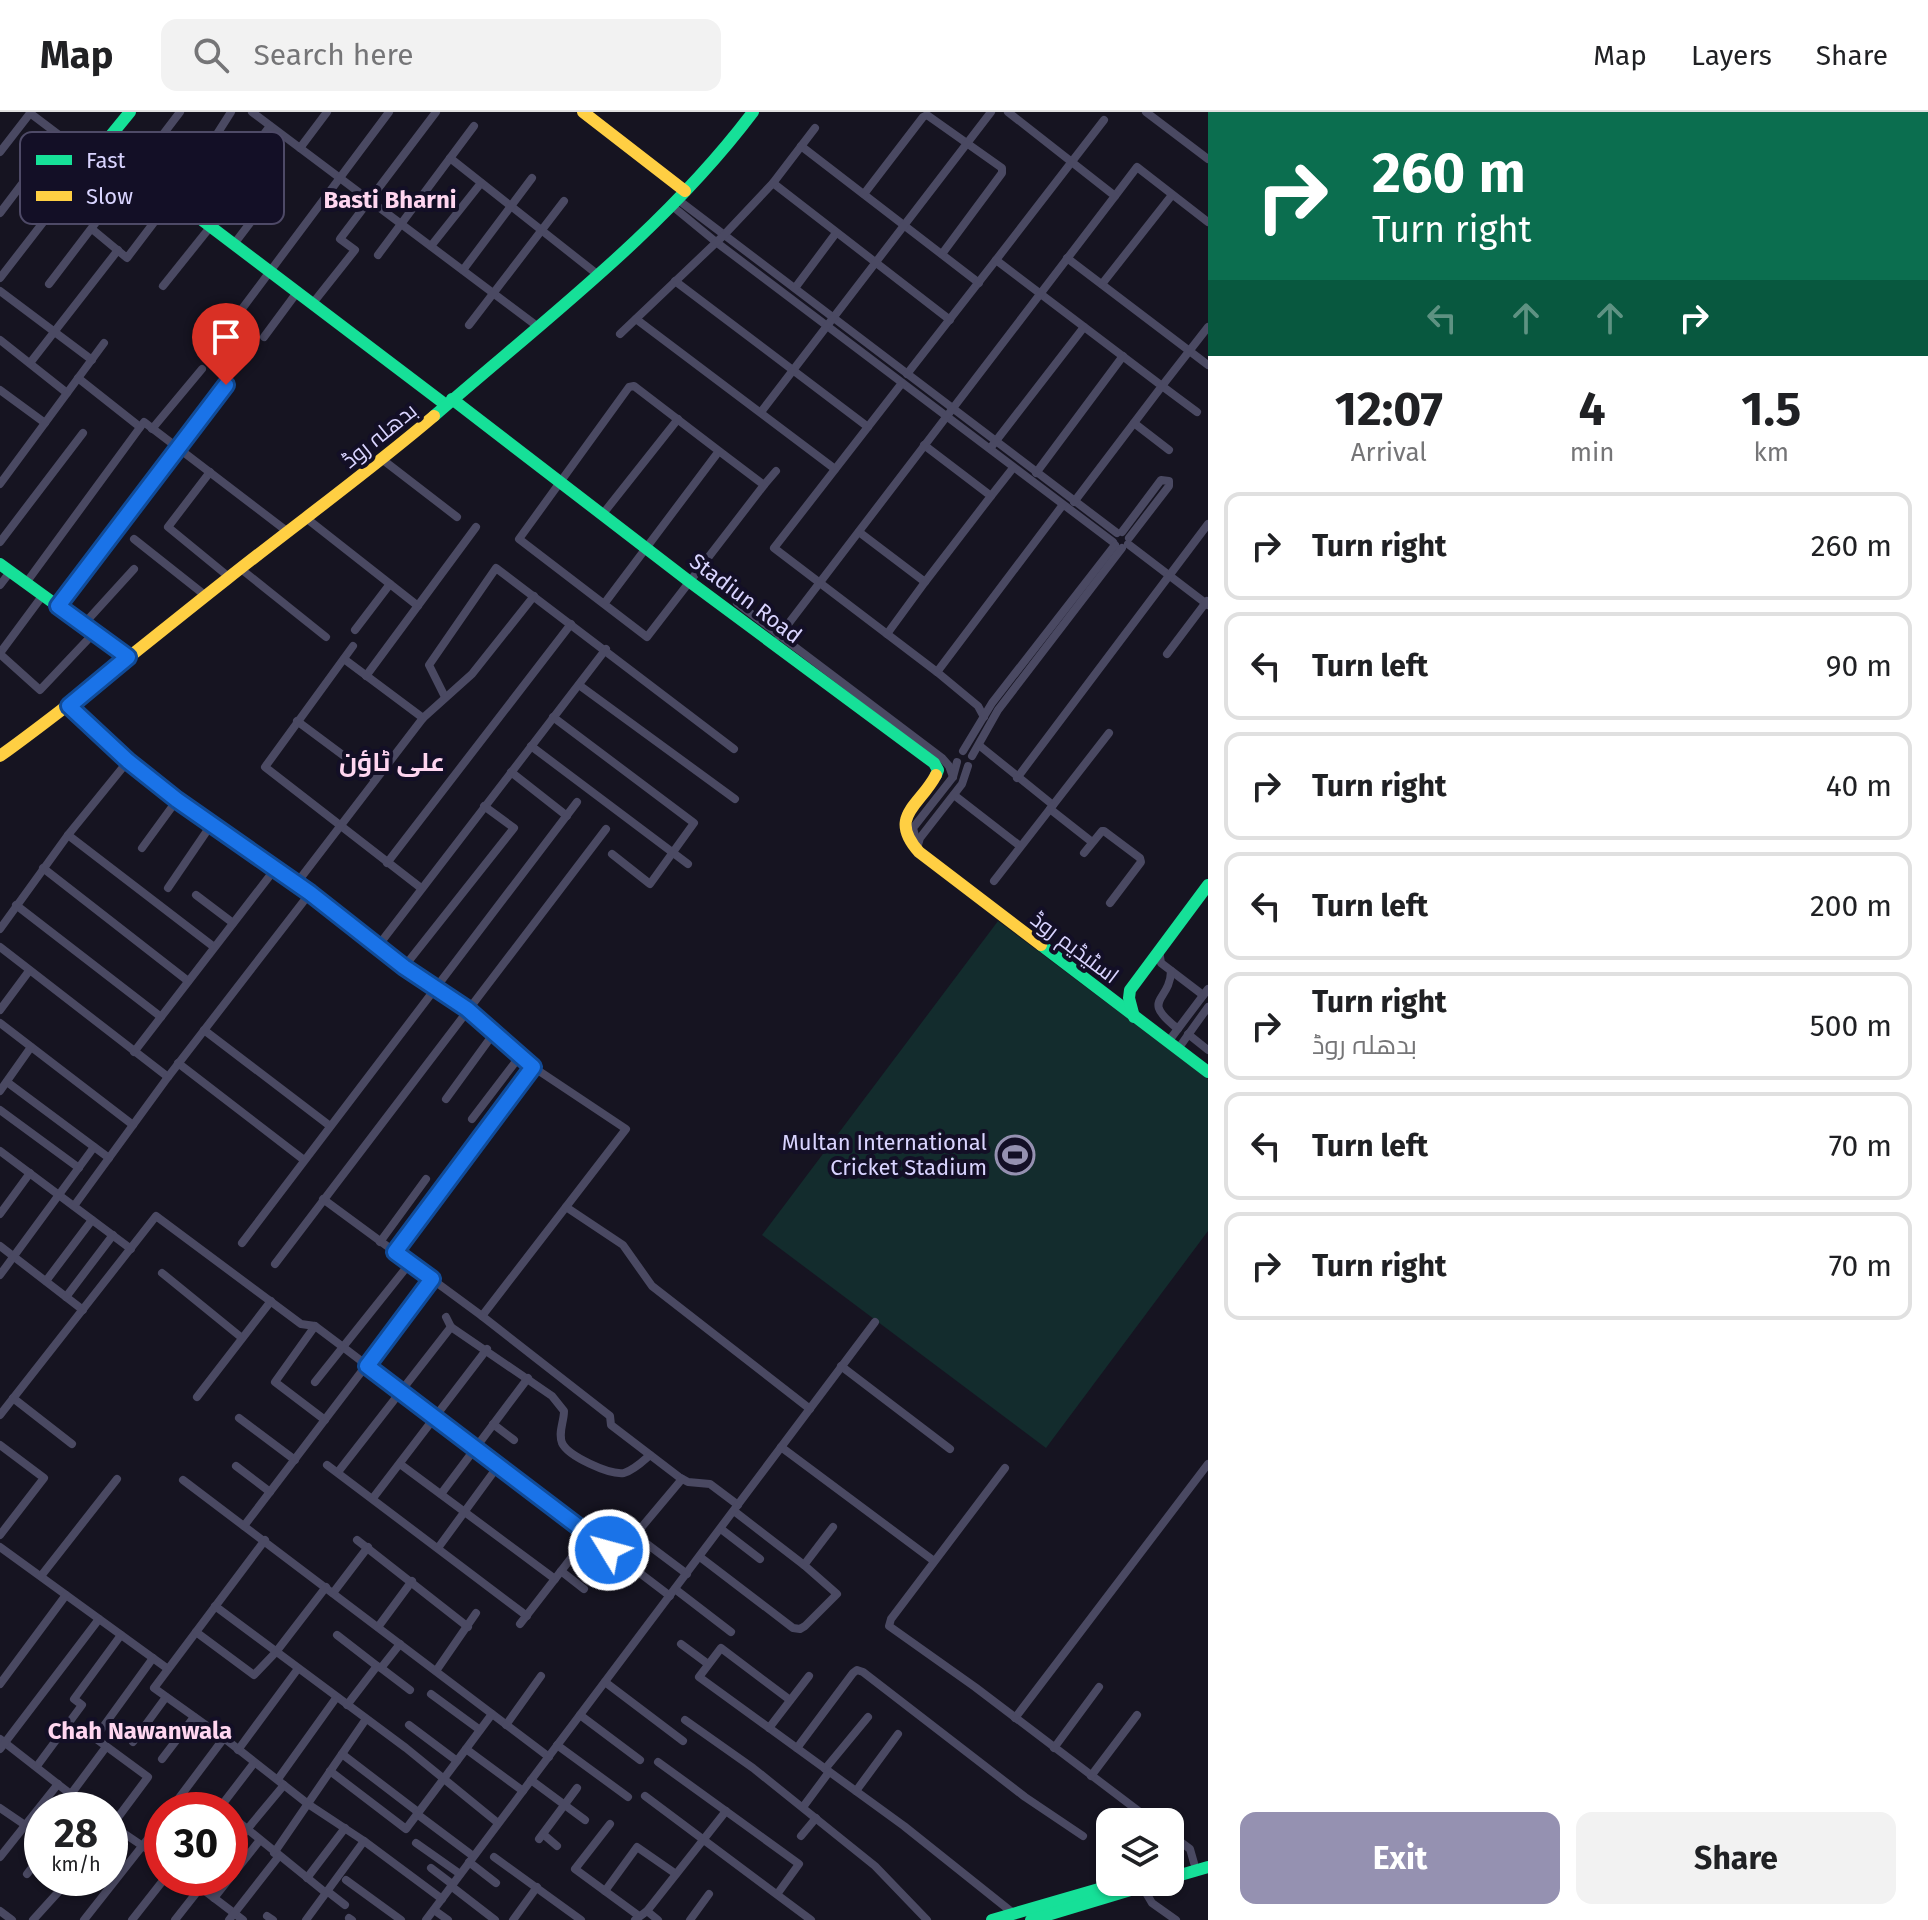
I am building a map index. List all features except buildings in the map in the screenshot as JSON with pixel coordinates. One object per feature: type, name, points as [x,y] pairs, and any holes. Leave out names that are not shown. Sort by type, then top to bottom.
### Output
[{"type":"main road","points":[[583,112],[678,198]]},
{"type":"main road","name":"بدھلہ روڈ","points":[[0,756],[69,706],[229,577],[383,460],[635,241],[726,148],[753,112]]},
{"type":"main road","points":[[112,132],[126,113]]},
{"type":"main road","name":"Stadiun Road","points":[[209,224],[934,763],[937,775],[910,812],[904,829],[908,840],[919,849]]},
{"type":"main road","points":[[5,568],[128,657]]},
{"type":"main road","name":"اسٹیڈیم روڈ","points":[[919,849],[1208,1072]]},
{"type":"main road","points":[[1134,1017],[1130,990],[1208,885]]},
{"type":"main road","points":[[1184,1866],[1208,1859]]},
{"type":"main road","points":[[1184,1874],[1208,1867]]},
{"type":"main road","points":[[992,1920],[1096,1890]]},
{"type":"main road","points":[[1031,1920],[1066,1915],[1112,1896]]},
{"type":"street","points":[[165,132],[180,112]]},
{"type":"street","points":[[218,132],[231,112]]},
{"type":"street","points":[[252,112],[278,132]]},
{"type":"street","points":[[300,148],[327,112]]},
{"type":"street","points":[[224,333],[389,112]]},
{"type":"street","points":[[313,303],[355,250],[340,239],[436,112]]},
{"type":"street","points":[[761,412],[991,112]]},
{"type":"street","points":[[1008,112],[1115,196]]},
{"type":"street","points":[[1146,112],[1208,159]]},
{"type":"street","points":[[0,152],[31,113],[55,132]]},
{"type":"street","points":[[864,194],[923,117],[931,117],[1003,170],[942,254]]},
{"type":"street","points":[[984,717],[978,706],[937,672],[774,548],[1104,120]]},
{"type":"street","points":[[266,132],[270,126]]},
{"type":"street","points":[[378,255],[474,126]]},
{"type":"street","points":[[620,334],[773,183],[815,128]]},
{"type":"street","points":[[284,136],[537,326]]},
{"type":"street","points":[[801,146],[979,283]]},
{"type":"street","points":[[450,158],[597,274]]},
{"type":"street","points":[[779,636],[1137,167],[1208,222]]},
{"type":"street","points":[[463,270],[532,178]]},
{"type":"street","points":[[431,246],[481,183]]},
{"type":"street","points":[[773,183],[950,320]]},
{"type":"street","points":[[0,213],[20,187]]},
{"type":"street","points":[[1102,284],[1172,195]]},
{"type":"street","points":[[678,198],[698,220],[828,327],[952,408],[1013,468],[1062,506],[1121,540]]},
{"type":"street","points":[[469,325],[564,201]]},
{"type":"street","points":[[0,278],[42,224]]},
{"type":"street","points":[[49,284],[96,224]]},
{"type":"street","points":[[92,229],[127,258],[153,224]]},
{"type":"street","points":[[163,286],[205,224]]},
{"type":"street","points":[[234,244],[249,224]]},
{"type":"street","points":[[795,288],[836,233]]},
{"type":"street","points":[[720,238],[835,318],[946,417],[1036,473],[1207,603],[1167,654]]},
{"type":"street","points":[[30,363],[118,250]]},
{"type":"street","points":[[1067,258],[1208,365]]},
{"type":"street","points":[[996,260],[1197,412]]},
{"type":"street","points":[[675,281],[868,427]]},
{"type":"street","points":[[0,291],[92,360]]},
{"type":"street","points":[[264,337],[298,291]]},
{"type":"street","points":[[636,319],[835,469]]},
{"type":"street","points":[[992,446],[1084,327]]},
{"type":"street","points":[[1074,502],[1208,327]]},
{"type":"street","points":[[0,340],[67,393]]},
{"type":"street","points":[[0,484],[104,343]]},
{"type":"street","points":[[1036,473],[1123,356]]},
{"type":"street","points":[[152,429],[202,369]]},
{"type":"street","points":[[78,378],[140,427]]},
{"type":"street","points":[[58,606],[226,385]]},
{"type":"street","points":[[764,485],[631,385],[519,539],[647,637],[776,471]]},
{"type":"street","points":[[0,390],[45,423]]},
{"type":"street","points":[[602,515],[678,419]]},
{"type":"street","points":[[26,583],[144,422],[288,532]]},
{"type":"street","points":[[1134,423],[1169,450]]},
{"type":"street","points":[[0,542],[83,433]]},
{"type":"street","points":[[924,445],[991,496]]},
{"type":"street","points":[[604,604],[719,451]]},
{"type":"street","points":[[383,460],[457,517]]},
{"type":"street","points":[[887,634],[1013,468]]},
{"type":"street","points":[[210,472],[168,527],[229,577]]},
{"type":"street","points":[[919,849],[913,828],[953,777],[957,755],[1121,540],[1169,486],[1169,481],[1161,480],[1121,540],[998,710],[972,756],[962,784],[920,838],[919,849]]},
{"type":"street","points":[[937,672],[1062,506]]},
{"type":"street","points":[[306,518],[418,606]]},
{"type":"street","points":[[1017,778],[1208,524]]},
{"type":"street","points":[[366,676],[476,527]]},
{"type":"street","points":[[859,532],[925,582]]},
{"type":"street","points":[[134,539],[206,596]]},
{"type":"street","points":[[0,585],[5,568]]},
{"type":"street","points":[[445,697],[429,665],[496,568],[734,749]]},
{"type":"street","points":[[83,625],[134,569]]},
{"type":"street","points":[[241,569],[326,637]]},
{"type":"street","points":[[355,630],[390,584]]},
{"type":"street","points":[[43,595],[0,654],[40,690],[94,633]]},
{"type":"street","points":[[296,884],[423,718],[472,674],[534,596]]},
{"type":"street","points":[[737,603],[942,758],[953,777]]},
{"type":"street","points":[[387,863],[571,624]]},
{"type":"street","points":[[353,646],[265,767],[421,888]]},
{"type":"street","points":[[378,946],[606,649]]},
{"type":"street","points":[[344,659],[423,718]]},
{"type":"street","points":[[579,685],[735,799]]},
{"type":"street","points":[[69,706],[128,761],[177,800],[310,893],[404,967],[467,1009],[533,1067],[626,1129],[482,1316]]},
{"type":"street","points":[[553,717],[694,823],[650,884],[612,854]]},
{"type":"street","points":[[297,721],[375,779]]},
{"type":"street","points":[[994,881],[1109,733]]},
{"type":"street","points":[[531,746],[688,864]]},
{"type":"street","points":[[980,746],[1092,842]]},
{"type":"street","points":[[963,751],[970,752],[972,756]]},
{"type":"street","points":[[0,929],[68,835],[128,761]]},
{"type":"street","points":[[957,762],[968,766]]},
{"type":"street","points":[[511,772],[567,816]]},
{"type":"street","points":[[954,795],[1020,846]]},
{"type":"street","points":[[142,848],[177,800]]},
{"type":"street","points":[[242,1243],[577,802]]},
{"type":"street","points":[[404,967],[514,828],[484,806]]},
{"type":"street","points":[[168,888],[211,825]]},
{"type":"street","points":[[275,1264],[606,829]]},
{"type":"street","points":[[1084,853],[1104,831],[1140,858],[1141,862],[1110,903]]},
{"type":"street","points":[[68,835],[214,947]]},
{"type":"street","points":[[43,868],[188,981]]},
{"type":"street","points":[[134,1052],[275,869]]},
{"type":"street","points":[[74,1206],[178,1063],[310,893]]},
{"type":"street","points":[[196,895],[233,923]]},
{"type":"street","points":[[16,905],[161,1017]]},
{"type":"street","points":[[0,947],[168,1077]]},
{"type":"street","points":[[1159,950],[1161,963],[1205,992],[1178,1029],[1173,1045]]},
{"type":"street","points":[[0,1010],[29,971]]},
{"type":"street","points":[[1171,971],[1169,984],[1159,998],[1158,1007],[1164,1018],[1178,1029]]},
{"type":"street","points":[[1173,1045],[1188,1034],[1208,1007]]},
{"type":"street","points":[[0,1023],[133,1125]]},
{"type":"street","points":[[204,1030],[330,1126]]},
{"type":"street","points":[[446,1099],[494,1033]]},
{"type":"street","points":[[1188,1034],[1208,1050]]},
{"type":"street","points":[[0,1091],[31,1047]]},
{"type":"street","points":[[472,1119],[520,1056]]},
{"type":"street","points":[[178,1063],[304,1160]]},
{"type":"street","points":[[395,1252],[533,1067]]},
{"type":"street","points":[[7,1082],[109,1158]]},
{"type":"street","points":[[0,1110],[79,1168]]},
{"type":"street","points":[[0,1275],[94,1147]]},
{"type":"street","points":[[0,1151],[131,1249]]},
{"type":"street","points":[[0,1214],[30,1173]]},
{"type":"street","points":[[380,1242],[426,1179]]},
{"type":"street","points":[[323,1199],[482,1316],[610,1416],[611,1425],[682,1479],[710,1484],[837,1594],[800,1629],[793,1628],[700,1557]]},
{"type":"street","points":[[566,1207],[623,1245],[652,1286],[810,1409]]},
{"type":"street","points":[[0,1415],[156,1216],[301,1324],[315,1326],[589,1535],[731,1632]]},
{"type":"street","points":[[46,1281],[92,1220]]},
{"type":"street","points":[[66,1297],[113,1235]]},
{"type":"street","points":[[0,1246],[83,1310]]},
{"type":"street","points":[[315,1382],[410,1263]]},
{"type":"street","points":[[162,1273],[242,1338]]},
{"type":"street","points":[[244,1526],[432,1279]]},
{"type":"street","points":[[197,1397],[271,1301]]},
{"type":"street","points":[[446,1317],[451,1327],[552,1396],[564,1411],[560,1432],[562,1444],[570,1453],[614,1473],[637,1467],[650,1455]]},
{"type":"street","points":[[426,1920],[875,1322]]},
{"type":"street","points":[[315,1326],[275,1382],[325,1420]]},
{"type":"street","points":[[338,1472],[451,1327]]},
{"type":"street","points":[[373,1498],[487,1349]]},
{"type":"street","points":[[841,1366],[950,1449]]},
{"type":"street","points":[[441,1494],[528,1378]]},
{"type":"street","points":[[552,1396],[564,1380]]},
{"type":"street","points":[[13,1398],[72,1444]]},
{"type":"street","points":[[239,1418],[295,1460]]},
{"type":"street","points":[[493,1424],[514,1440]]},
{"type":"street","points":[[0,1445],[44,1478],[0,1535]]},
{"type":"street","points":[[781,1447],[934,1561]]},
{"type":"street","points":[[400,1464],[464,1512],[584,1589]]},
{"type":"street","points":[[1015,1718],[1208,1464]]},
{"type":"street","points":[[327,1465],[527,1616]]},
{"type":"street","points":[[236,1466],[270,1492]]},
{"type":"street","points":[[438,1548],[498,1466]]},
{"type":"street","points":[[1005,1468],[891,1619],[889,1626],[1134,1808]]},
{"type":"street","points":[[41,1576],[117,1479]]},
{"type":"street","points":[[682,1479],[635,1535],[687,1574]]},
{"type":"street","points":[[183,1480],[549,1757]]},
{"type":"street","points":[[804,1565],[833,1527]]},
{"type":"street","points":[[721,1529],[760,1559]]},
{"type":"street","points":[[520,1624],[589,1535]]},
{"type":"street","points":[[265,1540],[154,1688],[308,1804],[442,1899]]},
{"type":"street","points":[[357,1540],[468,1627]]},
{"type":"street","points":[[0,1547],[168,1669]]},
{"type":"street","points":[[196,1632],[254,1675],[368,1547]]},
{"type":"street","points":[[378,1627],[412,1581]]},
{"type":"street","points":[[0,1684],[66,1595]]},
{"type":"street","points":[[215,1606],[498,1823]]},
{"type":"street","points":[[436,1671],[476,1613]]},
{"type":"street","points":[[68,1792],[37,1766],[2,1744],[99,1619]]},
{"type":"street","points":[[37,1766],[82,1705],[74,1699],[121,1635]]},
{"type":"street","points":[[337,1635],[410,1690]]},
{"type":"street","points":[[347,1705],[400,1644]]},
{"type":"street","points":[[681,1644],[708,1664]]},
{"type":"street","points":[[790,1700],[721,1648],[699,1677],[856,1791],[1013,1913]]},
{"type":"street","points":[[128,1803],[148,1777],[95,1738],[153,1658]]},
{"type":"street","points":[[238,1750],[297,1670]]},
{"type":"street","points":[[797,1748],[857,1670],[1025,1797],[1083,1836]]},
{"type":"street","points":[[506,1725],[541,1676]]},
{"type":"street","points":[[769,1728],[809,1676]]},
{"type":"street","points":[[605,1682],[683,1741]]},
{"type":"street","points":[[1054,1748],[1099,1687]]},
{"type":"street","points":[[431,1694],[480,1730]]},
{"type":"street","points":[[133,1742],[166,1697]]},
{"type":"street","points":[[248,1827],[336,1698]]},
{"type":"street","points":[[330,1771],[406,1829],[492,1714]]},
{"type":"street","points":[[580,1715],[640,1760]]},
{"type":"street","points":[[1091,1776],[1137,1715]]},
{"type":"street","points":[[162,1759],[194,1717]]},
{"type":"street","points":[[803,1807],[868,1717]]},
{"type":"street","points":[[231,1917],[366,1719]]},
{"type":"street","points":[[685,1720],[753,1768],[875,1866],[927,1920]]},
{"type":"street","points":[[409,1725],[457,1761]]},
{"type":"street","points":[[856,1791],[898,1734]]},
{"type":"street","points":[[184,1792],[224,1738]]},
{"type":"street","points":[[557,1745],[628,1797]]},
{"type":"street","points":[[72,1792],[106,1747]]},
{"type":"street","points":[[466,1749],[523,1791]]},
{"type":"street","points":[[342,1754],[417,1813],[496,1883]]},
{"type":"street","points":[[658,1762],[799,1864],[778,1893]]},
{"type":"street","points":[[233,1792],[254,1763]]},
{"type":"street","points":[[531,1780],[585,1820]]},
{"type":"street","points":[[52,1792],[58,1784]]},
{"type":"street","points":[[557,1846],[541,1836],[577,1788]]},
{"type":"street","points":[[645,1796],[811,1920]]},
{"type":"street","points":[[0,1808],[24,1824]]},
{"type":"street","points":[[640,1915],[726,1811]]},
{"type":"street","points":[[801,1836],[816,1818]]},
{"type":"street","points":[[610,1824],[575,1869],[640,1915],[658,1920]]},
{"type":"street","points":[[0,1857],[24,1826]]},
{"type":"street","points":[[307,1878],[345,1828]]},
{"type":"street","points":[[248,1829],[276,1854],[345,1905]]},
{"type":"street","points":[[128,1837],[142,1846]]},
{"type":"street","points":[[214,1898],[260,1840]]},
{"type":"street","points":[[306,1920],[364,1841]]},
{"type":"street","points":[[416,1843],[460,1874]]},
{"type":"street","points":[[84,1920],[144,1844]]},
{"type":"street","points":[[1184,1844],[1190,1849],[1194,1863]]},
{"type":"street","points":[[605,1891],[637,1847],[676,1874]]},
{"type":"street","points":[[494,1857],[581,1920]]},
{"type":"street","points":[[431,1868],[495,1920]]},
{"type":"street","points":[[346,1880],[401,1920]]},
{"type":"street","points":[[513,1920],[537,1887]]},
{"type":"street","points":[[690,1920],[709,1894]]},
{"type":"street","points":[[33,1920],[55,1896]]},
{"type":"street","points":[[132,1920],[151,1896]]},
{"type":"street","points":[[175,1920],[194,1896]]},
{"type":"street","points":[[211,1896],[231,1917],[243,1920]]},
{"type":"street","points":[[1148,1896],[1152,1903],[1176,1920]]},
{"type":"street","points":[[434,1910],[448,1920]]},
{"type":"street","points":[[0,1911],[12,1920]]},
{"type":"green space","name":"Multan International Cricket Stadium","points":[[998,921],[1208,1079],[1208,1231],[1046,1448],[762,1235]]},
{"type":"traffic: fast","points":[[114,132],[130,112]]},
{"type":"traffic: fast","points":[[434,416],[642,234],[719,155],[753,112]]},
{"type":"traffic: fast","points":[[207,224],[446,405]]},
{"type":"traffic: fast","points":[[452,399],[690,582],[934,763],[938,770],[936,775]]},
{"type":"traffic: fast","points":[[0,564],[128,657]]},
{"type":"traffic: fast","points":[[1134,1017],[1130,990],[1208,885]]},
{"type":"traffic: fast","points":[[1041,945],[1208,1072]]},
{"type":"traffic: fast","points":[[1184,1874],[1208,1867]]},
{"type":"traffic: fast","points":[[992,1920],[1096,1890]]},
{"type":"traffic: fast","points":[[1031,1920],[1111,1896]]},
{"type":"traffic: slow","points":[[583,112],[685,191]]},
{"type":"traffic: slow","points":[[0,756],[434,416]]},
{"type":"traffic: slow","points":[[936,775],[906,820],[910,840],[919,852],[1041,945]]},
{"type":"place","name":"Multan International Cricket Stadium","points":[[1015,1155]]},
{"type":"district","name":"Basti Bharni","points":[[390,200]]},
{"type":"district","name":"علی ٹاؤن","points":[[392,762]]},
{"type":"district","name":"Chah Nawanwala","points":[[140,1731]]},
{"type":"route","points":[[226,385],[58,606],[128,657],[69,706],[128,761],[177,800],[310,893],[404,967],[467,1009],[533,1067],[395,1252],[432,1279],[367,1366],[609,1550]]}]
